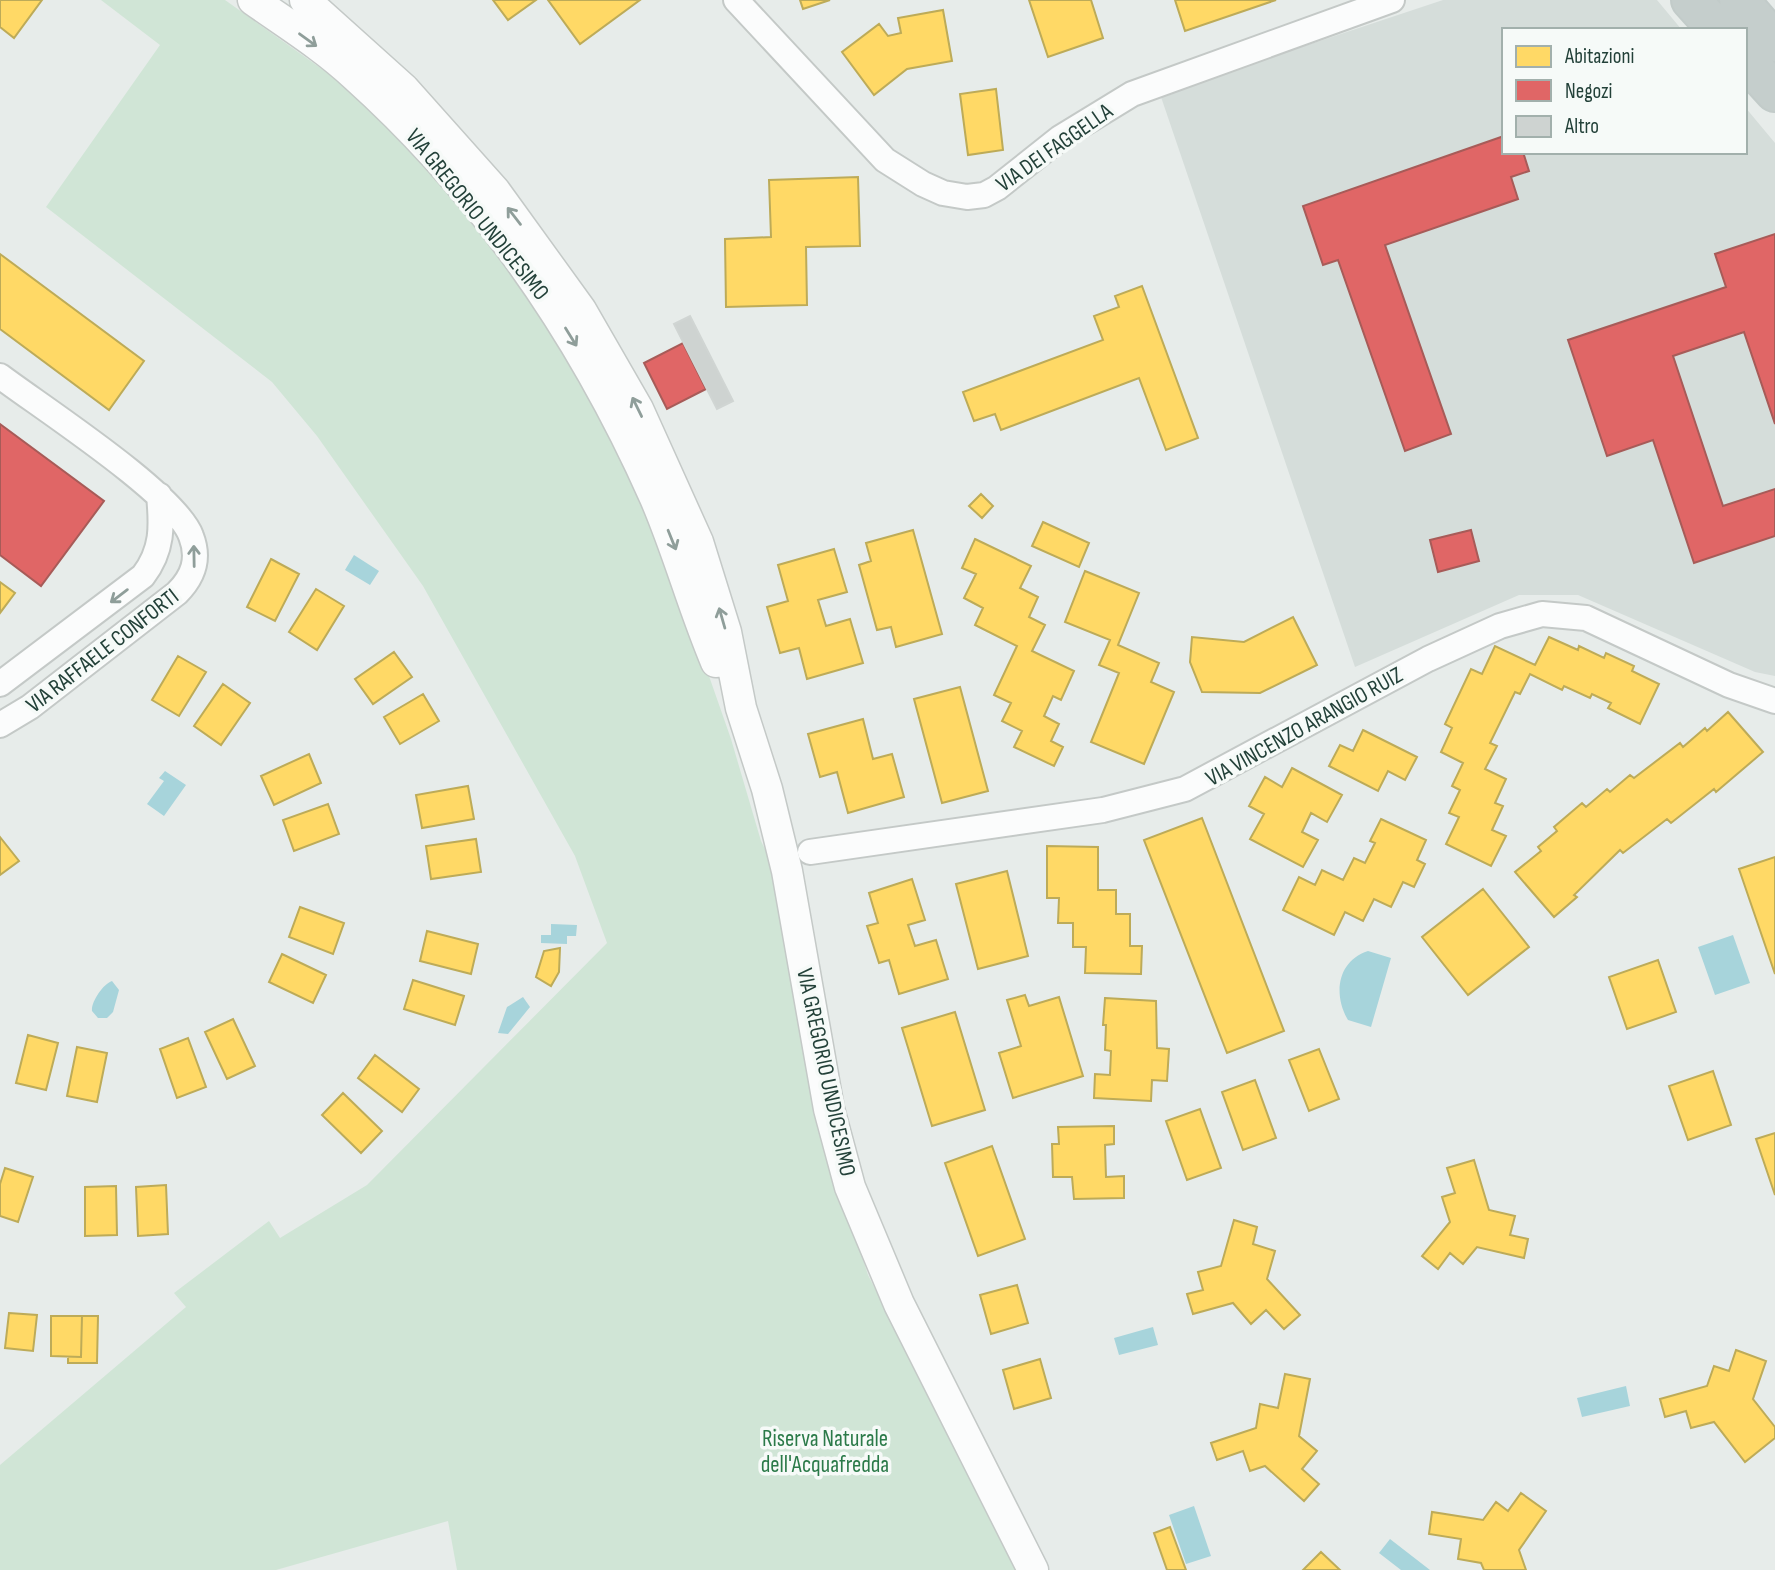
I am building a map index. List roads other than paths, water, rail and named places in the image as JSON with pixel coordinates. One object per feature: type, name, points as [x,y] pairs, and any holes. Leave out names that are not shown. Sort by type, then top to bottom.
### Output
[{"type":"highway","points":[[1690,0],[1716,28]]},
{"type":"highway","points":[[1740,0],[1775,32]]},
{"type":"highway","points":[[1740,0],[1775,43]]},
{"type":"highway","points":[[1747,62],[1775,92]]},
{"type":"street","name":"VIA GREGORIO UNDICESIMO","points":[[253,0],[340,62],[384,103],[459,184],[534,279],[581,352],[635,454],[677,550],[713,655],[741,708]]},
{"type":"street","name":"VIA GREGORIO UNDICESIMO","points":[[305,0],[404,89],[464,154],[531,237],[598,337],[638,409],[698,542],[726,632],[741,708],[783,852],[829,1109],[850,1188],[899,1304],[1033,1570]]},
{"type":"street","name":"VIA DEI FAGGELLA","points":[[736,0],[885,160],[923,184],[943,193],[967,197],[984,195],[997,188],[1060,138],[1132,94],[1392,0]]},
{"type":"street","name":"VIA RAFFAELE CONFORTI","points":[[0,376],[159,495],[178,513],[191,534],[195,559],[190,579],[177,593],[77,671],[0,725]]},
{"type":"street","name":"VIA RAFFAELE CONFORTI","points":[[0,684],[143,576],[158,554],[160,544],[159,495]]},
{"type":"street","name":"VIA VINCENZO ARANGIO RUIZ","points":[[810,852],[1103,810],[1185,789],[1428,659],[1500,626],[1542,614],[1586,618],[1729,685],[1775,701]]},
{"type":"water","points":[[354,555],[379,571],[370,585],[345,570]]},
{"type":"water","points":[[165,771],[186,785],[164,816],[147,804],[164,781],[159,778]]},
{"type":"water","points":[[551,924],[577,925],[576,936],[567,936],[567,944],[541,943],[541,935],[551,935]]},
{"type":"water","points":[[1733,935],[1750,983],[1715,995],[1698,947]]},
{"type":"water","points":[[1368,951],[1391,958],[1371,1027],[1348,1020],[1340,1000],[1344,971],[1350,962]]},
{"type":"water","points":[[112,981],[119,990],[113,1012],[107,1018],[98,1018],[92,1011],[93,1003],[101,989]]},
{"type":"water","points":[[523,997],[530,1007],[508,1034],[498,1033],[507,1007]]},
{"type":"water","points":[[1153,1327],[1158,1345],[1119,1355],[1114,1338]]},
{"type":"water","points":[[1626,1386],[1630,1406],[1582,1417],[1577,1398]]},
{"type":"water","points":[[1194,1506],[1211,1556],[1186,1564],[1169,1515]]},
{"type":"water","points":[[1390,1539],[1430,1570],[1401,1570],[1379,1553]]},
{"type":"park label","name":"Riserva Naturale dell'Acquafredda","points":[[825,1451]]}]
